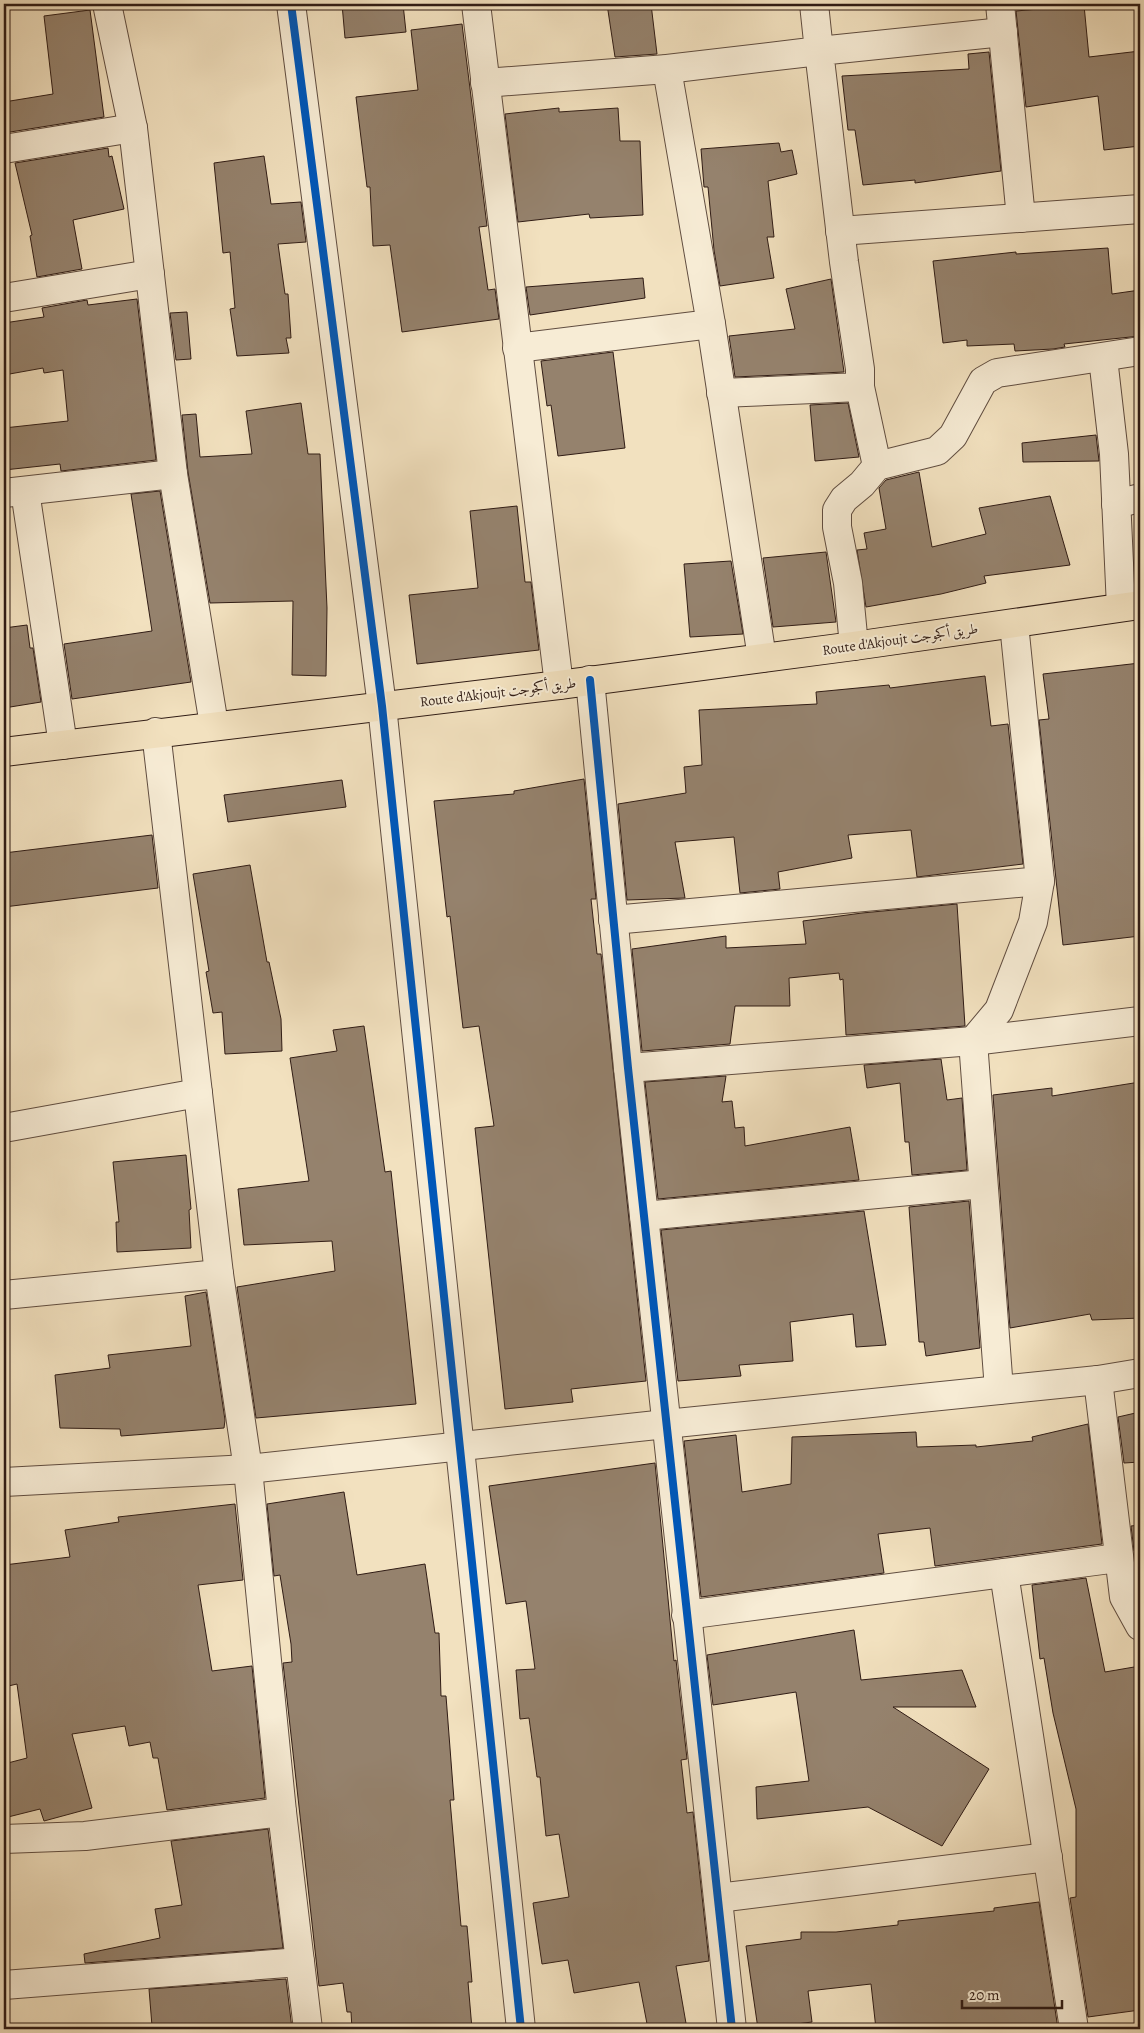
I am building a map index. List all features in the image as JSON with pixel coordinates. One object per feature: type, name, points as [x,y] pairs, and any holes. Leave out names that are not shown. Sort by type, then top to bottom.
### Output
[{"type":"highway","name":"Route d'Akjoujt طريق أكجوجت","points":[[4,752],[156,732],[559,685],[1014,624],[1130,606]]},
{"type":"street","points":[[108,4],[133,128],[173,474],[214,725]]},
{"type":"street","points":[[291,4],[382,706],[521,2029]]},
{"type":"street","points":[[476,4],[559,685]]},
{"type":"street","points":[[814,4],[840,231],[860,369],[860,387],[877,466]]},
{"type":"street","points":[[1000,4],[1021,218]]},
{"type":"street","points":[[485,83],[667,69],[1003,32]]},
{"type":"street","points":[[667,69],[711,324],[762,658]]},
{"type":"street","points":[[4,149],[133,128]]},
{"type":"street","points":[[840,231],[1140,209]]},
{"type":"street","points":[[4,298],[150,274]]},
{"type":"street","points":[[518,348],[711,324]]},
{"type":"street","points":[[854,646],[848,582],[837,527],[837,510],[844,499],[862,484],[877,466],[937,451],[953,436],[983,381],[997,373],[1140,351]]},
{"type":"street","points":[[1103,358],[1114,454],[1128,501],[1130,606]]},
{"type":"street","points":[[720,392],[860,387]]},
{"type":"street","points":[[63,745],[15,492],[173,474]]},
{"type":"street","points":[[999,1390],[974,1041],[1000,1010],[1033,922],[1040,881],[1014,624]]},
{"type":"street","points":[[590,680],[628,1068],[732,2029]]},
{"type":"street","points":[[156,732],[219,1274],[248,1470],[282,1812],[308,2029]]},
{"type":"street","points":[[613,920],[1040,881]]},
{"type":"street","points":[[628,1068],[974,1041],[1140,1021]]},
{"type":"street","points":[[4,1128],[198,1093]]},
{"type":"street","points":[[644,1216],[983,1184]]},
{"type":"street","points":[[4,1295],[219,1274]]},
{"type":"street","points":[[4,1482],[248,1470],[666,1424],[1098,1380],[1140,1373]]},
{"type":"street","points":[[1098,1380],[1124,1597],[1140,1626]]},
{"type":"street","points":[[686,1615],[1118,1558]]},
{"type":"street","points":[[1004,1573],[1074,2029]]},
{"type":"street","points":[[4,1839],[85,1836],[282,1812]]},
{"type":"street","points":[[718,1898],[1048,1857]]},
{"type":"street","points":[[4,1985],[300,1962]]},
{"type":"building","points":[[342,4],[403,4],[406,32],[345,38]]},
{"type":"building","points":[[607,4],[651,4],[657,54],[615,57]]},
{"type":"building","points":[[1084,5],[1089,57],[1140,51],[1140,146],[1104,150],[1098,96],[1026,107],[1016,11]]},
{"type":"building","points":[[90,10],[104,117],[4,133],[4,102],[53,94],[44,16]]},
{"type":"building","points":[[462,24],[487,226],[479,227],[488,290],[495,289],[499,319],[402,332],[390,245],[373,246],[370,187],[367,187],[356,97],[418,90],[411,30]]},
{"type":"building","points":[[989,52],[1001,171],[915,183],[915,180],[863,185],[855,130],[848,130],[842,76],[969,69],[968,54]]},
{"type":"building","points":[[559,108],[559,112],[618,108],[620,141],[640,141],[643,215],[590,218],[589,214],[518,222],[505,114]]},
{"type":"building","points":[[779,143],[781,152],[792,150],[797,174],[768,181],[774,237],[767,237],[774,278],[720,286],[714,250],[708,187],[704,187],[701,149]]},
{"type":"building","points":[[108,148],[109,157],[112,156],[124,209],[73,220],[82,269],[37,277],[30,236],[32,235],[15,163]]},
{"type":"building","points":[[264,156],[271,204],[301,202],[306,242],[278,244],[285,294],[288,294],[291,338],[286,338],[289,353],[237,356],[230,309],[235,308],[230,252],[223,253],[214,163]]},
{"type":"building","points":[[1108,248],[1112,294],[1140,290],[1140,336],[1064,344],[1065,347],[1053,349],[1015,351],[1014,344],[967,346],[967,340],[943,343],[933,261],[1016,252],[1016,254]]},
{"type":"building","points":[[643,278],[645,298],[530,315],[526,287]]},
{"type":"building","points":[[831,279],[844,372],[735,377],[729,336],[795,329],[786,289]]},
{"type":"building","points":[[137,299],[156,460],[61,471],[60,464],[4,470],[4,428],[68,421],[63,370],[44,373],[43,368],[4,375],[4,323],[44,317],[42,308],[87,300],[88,305]]},
{"type":"building","points":[[187,312],[191,359],[176,360],[170,313]]},
{"type":"building","points":[[613,352],[625,448],[558,456],[551,405],[547,406],[541,361]]},
{"type":"building","points":[[301,403],[308,454],[320,454],[327,608],[326,676],[292,675],[293,601],[210,603],[188,472],[182,415],[196,414],[200,457],[252,454],[246,411]]},
{"type":"building","points":[[848,403],[859,457],[815,461],[810,405]]},
{"type":"building","points":[[1096,435],[1099,461],[1023,462],[1022,443]]},
{"type":"building","points":[[919,472],[932,547],[986,534],[979,508],[1050,496],[1070,565],[984,576],[986,583],[941,594],[866,607],[857,550],[867,549],[864,533],[886,529],[879,488],[886,480]]},
{"type":"building","points":[[160,491],[191,682],[72,699],[64,644],[152,631],[131,494]]},
{"type":"building","points":[[517,506],[525,582],[531,582],[539,650],[417,664],[409,595],[478,588],[470,511]]},
{"type":"building","points":[[826,552],[836,622],[773,627],[763,558]]},
{"type":"building","points":[[731,561],[743,634],[690,637],[684,564]]},
{"type":"building","points":[[27,625],[30,648],[33,648],[41,702],[4,708],[4,628]]},
{"type":"building","points":[[1140,663],[1140,936],[1063,945],[1039,720],[1049,719],[1043,674]]},
{"type":"building","points":[[985,676],[991,726],[1008,724],[1023,864],[917,877],[911,830],[848,835],[852,858],[778,872],[780,889],[740,893],[734,837],[675,842],[685,898],[627,900],[618,804],[686,793],[684,767],[702,765],[699,710],[817,704],[816,692],[889,685],[890,688]]},
{"type":"building","points":[[584,779],[596,899],[591,899],[597,954],[601,954],[646,1381],[571,1389],[573,1402],[505,1409],[475,1128],[494,1126],[479,1026],[463,1028],[450,916],[447,917],[434,801],[514,794],[514,791]]},
{"type":"building","points":[[342,780],[346,807],[228,822],[224,795]]},
{"type":"building","points":[[152,835],[158,888],[4,907],[4,853]]},
{"type":"building","points":[[250,865],[267,962],[269,962],[281,1019],[282,1051],[225,1054],[222,1012],[213,1013],[206,972],[209,971],[193,874]]},
{"type":"building","points":[[957,904],[965,1026],[846,1035],[843,979],[840,980],[839,973],[789,978],[790,1006],[735,1006],[730,1044],[642,1051],[632,949],[726,936],[726,948],[806,944],[803,921]]},
{"type":"building","points":[[364,1026],[385,1172],[391,1171],[416,1404],[256,1418],[237,1287],[335,1271],[332,1241],[244,1245],[238,1189],[309,1181],[290,1058],[337,1051],[333,1030]]},
{"type":"building","points":[[941,1059],[947,1100],[962,1098],[967,1170],[912,1175],[909,1142],[905,1142],[900,1083],[867,1088],[864,1065]]},
{"type":"building","points":[[726,1076],[722,1102],[732,1101],[735,1128],[744,1127],[745,1146],[850,1127],[859,1180],[658,1199],[645,1082]]},
{"type":"building","points":[[1140,1082],[1140,1318],[1092,1320],[1090,1314],[1010,1328],[993,1095],[1052,1088],[1052,1096]]},
{"type":"building","points":[[186,1155],[191,1209],[189,1210],[191,1248],[117,1252],[116,1222],[119,1222],[113,1162]]},
{"type":"building","points":[[969,1201],[980,1348],[926,1356],[924,1342],[919,1342],[909,1207]]},
{"type":"building","points":[[864,1211],[886,1345],[856,1347],[853,1314],[790,1322],[793,1361],[739,1365],[741,1376],[678,1381],[661,1230]]},
{"type":"building","points":[[206,1292],[225,1420],[224,1428],[121,1436],[120,1429],[60,1428],[55,1375],[110,1368],[108,1355],[191,1346],[185,1296]]},
{"type":"building","points":[[1140,1412],[1140,1462],[1124,1463],[1118,1417]]},
{"type":"building","points":[[1088,1424],[1102,1544],[935,1566],[930,1528],[878,1534],[884,1573],[701,1597],[684,1441],[736,1435],[742,1492],[791,1484],[792,1437],[916,1432],[917,1447],[976,1445],[976,1447],[1033,1441],[1032,1437]]},
{"type":"building","points":[[655,1463],[674,1661],[676,1660],[687,1759],[681,1760],[687,1813],[693,1812],[709,1961],[676,1966],[687,2029],[648,2029],[639,1982],[574,1993],[568,1960],[542,1964],[533,1903],[569,1897],[559,1834],[546,1836],[540,1777],[537,1777],[529,1718],[520,1719],[516,1670],[535,1669],[526,1601],[506,1604],[489,1486]]},
{"type":"building","points":[[344,1492],[357,1575],[425,1564],[435,1633],[439,1633],[441,1696],[446,1696],[454,1800],[450,1800],[461,1926],[467,1926],[472,1982],[468,1982],[472,2029],[352,2029],[351,2012],[347,2012],[343,1983],[319,1986],[283,1663],[292,1662],[291,1644],[280,1575],[274,1576],[267,1504]]},
{"type":"building","points":[[235,1504],[243,1580],[198,1585],[212,1671],[252,1666],[265,1798],[167,1810],[158,1758],[153,1758],[150,1742],[129,1746],[125,1726],[72,1734],[92,1808],[44,1821],[40,1809],[4,1818],[4,1764],[27,1758],[17,1684],[4,1687],[4,1565],[70,1557],[65,1530],[119,1522],[118,1517]]},
{"type":"building","points":[[1140,1525],[1140,1550],[1134,1551],[1131,1526]]},
{"type":"building","points":[[1086,1578],[1105,1672],[1140,1666],[1140,2010],[1088,2017],[1070,1898],[1076,1897],[1076,1809],[1053,1713],[1044,1658],[1040,1659],[1032,1585]]},
{"type":"building","points":[[854,1630],[861,1680],[962,1670],[976,1707],[893,1707],[989,1769],[942,1846],[868,1807],[757,1819],[756,1787],[809,1781],[796,1692],[713,1705],[707,1655]]},
{"type":"building","points":[[268,1829],[283,1948],[85,1963],[84,1954],[160,1938],[155,1909],[182,1905],[171,1841]]},
{"type":"building","points":[[1039,1902],[1058,2029],[876,2029],[871,1984],[808,1991],[812,2022],[758,2029],[746,1946],[801,1939],[801,1932],[836,1932],[898,1925],[898,1921],[994,1911],[994,1908]]},
{"type":"building","points":[[286,1979],[292,2029],[163,2029],[163,2025],[152,2026],[149,1989]]},
{"type":"cycle path","points":[[291,4],[382,706],[521,2029]]},
{"type":"cycle path","points":[[590,680],[628,1068],[732,2029]]}]
